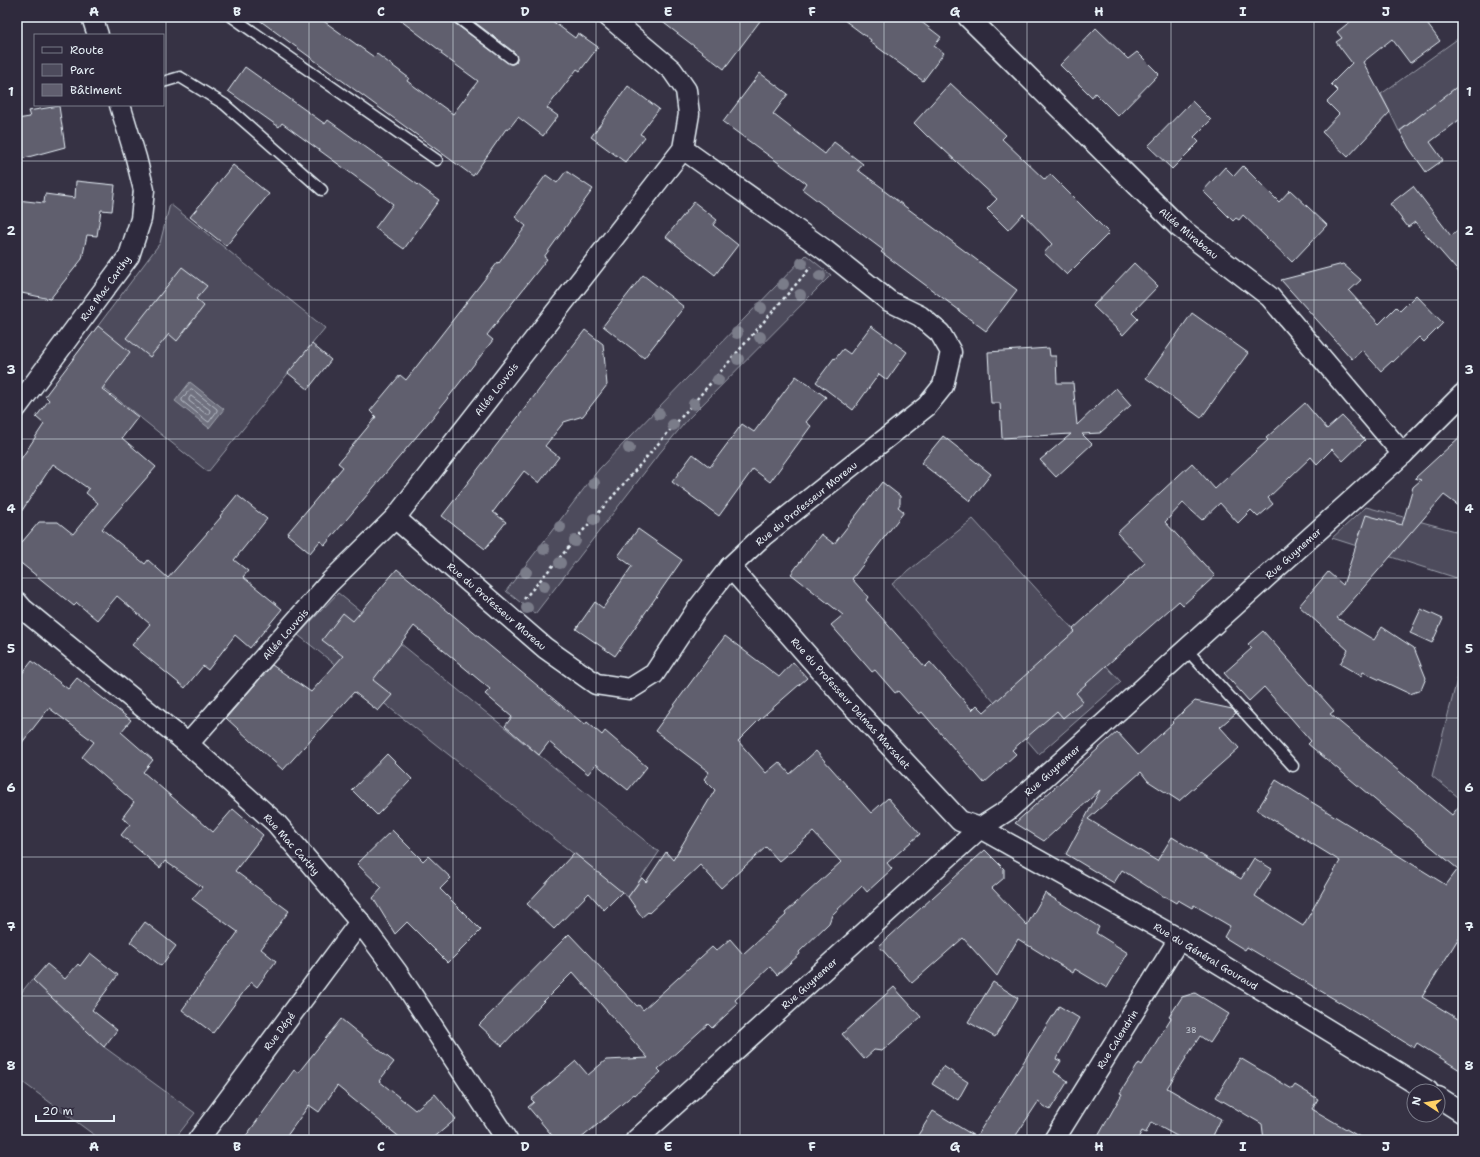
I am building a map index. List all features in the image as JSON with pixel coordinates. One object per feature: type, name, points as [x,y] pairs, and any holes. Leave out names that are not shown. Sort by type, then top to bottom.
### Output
[{"type":"street","points":[[92,17],[98,34]]},
{"type":"street","name":"Allée Louvois","points":[[188,744],[330,582],[395,518],[683,149],[689,114],[686,90],[672,70],[609,17]]},
{"type":"street","name":"Allée Mirabeau","points":[[968,17],[1179,227],[1270,297],[1403,454]]},
{"type":"street","name":"Rue Mac Carthy","points":[[17,407],[129,256],[141,219],[144,190],[120,106]]},
{"type":"street","name":"Rue du Professeur Moreau","points":[[395,518],[545,648],[596,684],[630,689],[654,674],[695,612],[730,567],[763,536],[927,406],[943,386],[951,352],[940,333],[920,316],[889,301],[825,250],[683,149]]},
{"type":"street","name":"Rue Guynemer","points":[[636,1140],[980,828],[1008,810],[1187,650],[1403,454],[1463,394]]},
{"type":"street","name":"Rue du Professeur Delmas Marsalet","points":[[730,567],[844,697],[960,821],[980,828]]},
{"type":"street","name":"Rue Mac Carthy","points":[[19,609],[188,744],[276,823],[360,922],[397,972],[506,1140]]},
{"type":"street","name":"Rue du Général Gouraud","points":[[980,828],[1179,939],[1415,1083]]},
{"type":"street","name":"Rue Dépé","points":[[198,1140],[360,922]]},
{"type":"street","name":"Rue Calendrin","points":[[1054,1140],[1179,939]]},
{"type":"street","points":[[1446,1102],[1463,1113]]},
{"type":"lane","points":[[232,17],[437,160]]},
{"type":"lane","points":[[457,17],[511,58]]},
{"type":"lane","points":[[164,82],[180,77],[224,104],[322,190]]},
{"type":"lane","points":[[1187,650],[1293,766]]},
{"type":"path","points":[[509,616],[825,250]]},
{"type":"green space","points":[[1463,35],[1463,83],[1399,131],[1381,94]]},
{"type":"green space","points":[[170,204],[325,328],[208,472],[71,362],[160,243]]},
{"type":"green space","points":[[806,255],[831,275],[688,419],[658,455],[535,614],[506,591],[599,469]]},
{"type":"green space","points":[[1366,507],[1463,533],[1463,580],[1332,538]]},
{"type":"green space","points":[[973,519],[1121,682],[1039,754],[892,584]]},
{"type":"green space","points":[[338,593],[659,852],[628,897],[298,635]]},
{"type":"green space","points":[[1463,657],[1463,801],[1432,776]]},
{"type":"green space","points":[[32,979],[104,1047],[195,1113],[174,1140],[101,1140],[17,1078],[17,998]]},
{"type":"water","points":[[190,382],[224,409],[209,428],[175,401]]},
{"type":"building","points":[[255,17],[318,17],[374,57],[377,54],[409,78],[407,81],[453,114],[478,81],[441,54],[442,52],[396,17],[451,17],[453,22],[510,64],[516,62],[517,58],[515,53],[468,17],[547,17],[575,38],[578,33],[598,47],[580,71],[577,69],[547,108],[558,116],[543,136],[518,117],[508,130],[506,129],[473,176]]},
{"type":"building","points":[[656,17],[763,17],[724,69]]},
{"type":"building","points":[[840,17],[915,17],[941,37],[934,46],[944,53],[923,81],[870,42],[871,40]]},
{"type":"building","points":[[1356,17],[1422,17],[1440,41],[1410,63],[1392,39],[1363,62],[1390,112],[1348,157],[1322,132],[1339,114],[1327,102],[1338,91],[1331,84],[1352,63],[1336,42],[1342,38],[1337,32]]},
{"type":"building","points":[[1096,28],[1128,59],[1137,52],[1159,74],[1118,116],[1095,93],[1092,97],[1060,65]]},
{"type":"building","points":[[245,67],[325,124],[328,120],[439,200],[404,249],[375,228],[393,204],[282,123],[279,127],[228,91]]},
{"type":"building","points":[[760,73],[788,94],[773,114],[825,154],[834,142],[863,164],[858,170],[1017,290],[986,331],[881,252],[883,250],[802,189],[806,183],[723,122]]},
{"type":"building","points":[[1463,82],[1463,117],[1430,142],[1443,160],[1426,172],[1409,148],[1400,131]]},
{"type":"building","points":[[950,83],[1006,135],[1002,139],[1045,180],[1050,174],[1109,233],[1067,275],[1044,253],[1052,244],[1023,214],[1008,230],[987,209],[997,199],[914,123]]},
{"type":"building","points":[[628,86],[659,109],[640,134],[645,137],[625,162],[591,137]]},
{"type":"building","points":[[1192,101],[1211,120],[1194,137],[1199,142],[1172,169],[1148,146]]},
{"type":"building","points":[[59,106],[65,147],[17,160],[17,119],[30,117],[28,111]]},
{"type":"building","points":[[233,165],[269,194],[226,246],[190,217]]},
{"type":"building","points":[[1243,166],[1279,202],[1290,190],[1327,225],[1292,262],[1243,215],[1239,220],[1236,218],[1233,221],[1203,191],[1225,167],[1234,176]]},
{"type":"building","points":[[566,171],[593,189],[544,257],[547,259],[487,335],[493,340],[433,417],[325,545],[320,541],[310,553],[287,534],[343,467],[338,463],[376,417],[370,411],[400,375],[406,380],[498,262],[499,263],[526,226],[515,217],[546,175],[557,183]]},
{"type":"building","points":[[76,181],[115,185],[112,211],[101,210],[97,236],[87,235],[82,259],[50,299],[17,292],[17,200],[44,203],[45,194],[75,198]]},
{"type":"building","points":[[1413,186],[1451,236],[1463,225],[1463,277],[1415,222],[1408,227],[1390,204]]},
{"type":"building","points":[[694,202],[717,220],[713,225],[738,245],[715,275],[666,237]]},
{"type":"building","points":[[1134,263],[1158,286],[1132,313],[1138,319],[1123,335],[1093,306]]},
{"type":"building","points":[[1343,264],[1361,280],[1349,291],[1379,324],[1396,307],[1400,311],[1416,295],[1443,323],[1424,342],[1419,337],[1393,362],[1392,361],[1381,371],[1362,350],[1352,359],[1281,280]]},
{"type":"building","points":[[182,267],[207,286],[196,299],[204,306],[177,341],[169,334],[150,357],[126,338]]},
{"type":"building","points":[[643,275],[684,307],[644,358],[603,326]]},
{"type":"building","points":[[1192,313],[1248,353],[1201,418],[1146,378]]},
{"type":"building","points":[[98,326],[130,352],[102,389],[138,417],[122,438],[156,467],[102,529],[145,564],[148,560],[168,578],[221,517],[220,516],[237,495],[267,519],[234,560],[248,571],[243,577],[282,609],[250,648],[235,635],[208,670],[203,666],[185,688],[132,645],[150,624],[117,596],[97,620],[77,603],[74,606],[17,560],[17,548],[39,522],[58,522],[73,534],[98,503],[86,493],[89,489],[53,464],[17,518],[17,465],[44,424],[36,417],[49,400],[45,396]]},
{"type":"building","points":[[871,326],[907,352],[887,380],[879,374],[853,410],[816,382],[834,358],[835,359],[843,349],[850,354]]},
{"type":"building","points":[[585,330],[603,344],[607,385],[583,416],[564,422],[545,446],[559,457],[539,483],[524,471],[493,512],[506,522],[485,549],[442,516]]},
{"type":"building","points":[[312,344],[331,360],[308,389],[288,373]]},
{"type":"building","points":[[1049,348],[1050,356],[1056,356],[1057,383],[1073,383],[1077,425],[1116,388],[1131,405],[1100,433],[1082,434],[1092,444],[1056,477],[1040,460],[1071,434],[1002,438],[1000,403],[991,403],[988,352]]},
{"type":"building","points":[[796,376],[826,397],[806,422],[811,426],[770,482],[753,469],[719,516],[672,482],[693,454],[710,467],[742,424],[754,432]]},
{"type":"building","points":[[1305,403],[1327,429],[1342,416],[1365,440],[1343,461],[1332,449],[1317,464],[1311,457],[1268,498],[1273,504],[1258,517],[1251,510],[1238,523],[1220,503],[1202,520],[1183,503],[1165,522],[1215,576],[1183,605],[1179,601],[1076,693],[1083,701],[1063,718],[1057,711],[1012,750],[1016,754],[984,783],[922,712],[919,714],[898,691],[895,693],[875,670],[872,672],[831,625],[843,615],[791,574],[821,534],[834,544],[882,482],[900,496],[900,504],[898,507],[904,512],[852,579],[868,597],[866,600],[925,667],[930,662],[972,710],[977,705],[984,712],[1075,631],[1073,629],[1145,563],[1117,533],[1192,463],[1215,489],[1268,440],[1266,438]]},
{"type":"building","points":[[1463,434],[1463,509],[1444,495],[1337,618],[1374,640],[1382,627],[1414,648],[1426,678],[1421,690],[1410,694],[1363,672],[1361,676],[1340,664],[1348,650],[1299,606],[1328,572],[1343,585],[1366,515],[1402,525],[1413,487],[1421,480],[1415,478]]},
{"type":"building","points":[[943,436],[991,474],[970,501],[921,463]]},
{"type":"building","points":[[638,529],[682,560],[615,656],[576,629],[595,602],[603,608],[632,566],[618,556]]},
{"type":"building","points":[[397,569],[585,725],[587,722],[602,735],[605,731],[647,767],[628,790],[596,764],[588,774],[549,742],[539,755],[505,726],[512,717],[485,694],[490,689],[414,626],[373,680],[392,695],[378,711],[354,692],[283,770],[226,718],[272,665],[311,692],[343,656],[322,640],[343,613],[353,621]]},
{"type":"building","points":[[1421,609],[1443,619],[1432,643],[1410,633]]},
{"type":"building","points":[[1263,631],[1334,711],[1330,714],[1452,815],[1463,801],[1463,931],[1422,997],[1463,1022],[1463,1072],[1417,1043],[1414,1048],[1247,947],[1245,950],[1224,937],[1230,926],[1194,905],[1192,908],[1178,900],[1176,903],[1162,896],[1122,870],[1114,883],[1066,854],[1100,790],[1044,841],[1015,823],[1117,732],[1138,755],[1195,701],[1232,709],[1236,713],[1220,727],[1239,748],[1179,801],[1148,781],[1141,772],[1088,819],[1157,861],[1172,837],[1241,879],[1254,858],[1272,869],[1255,896],[1303,926],[1340,861],[1257,810],[1276,780],[1446,885],[1458,869],[1308,744],[1311,741],[1264,687],[1249,701],[1224,673],[1252,648],[1248,644]]},
{"type":"building","points":[[725,636],[779,677],[793,662],[807,678],[760,719],[738,741],[766,773],[779,762],[790,774],[816,751],[871,813],[888,798],[920,834],[887,863],[892,869],[867,892],[862,886],[832,915],[829,923],[799,952],[800,954],[777,975],[770,967],[735,1000],[738,1004],[712,1028],[708,1024],[658,1069],[661,1072],[635,1095],[634,1094],[579,1140],[556,1140],[528,1107],[534,1102],[531,1099],[576,1061],[588,1075],[606,1060],[648,1058],[573,972],[502,1046],[479,1025],[569,934],[637,1006],[639,1005],[643,1010],[712,947],[716,951],[730,939],[743,954],[841,862],[813,832],[779,861],[766,847],[721,888],[700,865],[649,913],[648,912],[642,917],[628,897],[642,878],[646,882],[666,852],[673,860],[715,790],[704,779],[709,772],[655,731]]},
{"type":"building","points":[[32,661],[68,689],[77,678],[131,720],[121,732],[153,760],[143,772],[213,832],[233,809],[263,835],[235,871],[289,911],[261,949],[276,961],[257,987],[251,982],[213,1033],[182,1010],[238,932],[192,899],[202,887],[165,861],[160,868],[121,835],[130,824],[122,818],[134,802],[82,757],[94,742],[49,708],[17,749],[17,680]]},
{"type":"building","points":[[387,754],[412,779],[377,815],[352,790]]},
{"type":"building","points":[[392,830],[423,861],[428,856],[451,878],[440,889],[481,930],[448,963],[407,922],[395,934],[373,898],[382,888],[357,864]]},
{"type":"building","points":[[985,850],[1004,869],[1004,878],[992,888],[1027,925],[1045,893],[1099,927],[1096,933],[1128,953],[1107,988],[1075,969],[1073,973],[1018,939],[997,976],[963,938],[912,983],[879,946]]},
{"type":"building","points":[[574,853],[622,892],[604,910],[589,893],[554,929],[527,904]]},
{"type":"building","points":[[145,922],[176,946],[161,966],[130,942]]},
{"type":"building","points":[[90,953],[118,975],[92,1010],[117,1030],[104,1047],[33,980],[47,964],[65,979],[78,964],[80,966]]},
{"type":"building","points":[[993,982],[1018,998],[995,1037],[968,1022]]},
{"type":"building","points":[[894,987],[921,1017],[882,1051],[874,1050],[864,1059],[842,1034]]},
{"type":"building","points":[[1195,993],[1229,1014],[1210,1043],[1200,1036],[1167,1088],[1221,1119],[1211,1140],[1184,1140],[1151,1122],[1146,1133],[1142,1131],[1137,1140],[1096,1140],[1122,1094],[1120,1093],[1139,1063],[1142,1065],[1182,997]]},
{"type":"building","points":[[1059,1006],[1079,1018],[1056,1059],[1061,1061],[1054,1072],[1068,1081],[1050,1110],[1038,1102],[1013,1140],[915,1140],[933,1111],[976,1137]]},
{"type":"building","points":[[341,1019],[394,1062],[379,1081],[415,1110],[435,1094],[456,1119],[431,1140],[403,1140],[337,1086],[319,1112],[309,1105],[284,1140],[243,1140],[294,1070],[298,1073]]},
{"type":"building","points":[[1240,1058],[1292,1089],[1295,1085],[1318,1099],[1312,1109],[1365,1140],[1264,1140],[1262,1124],[1216,1097]]},
{"type":"building","points":[[943,1066],[968,1082],[958,1100],[932,1084]]}]
